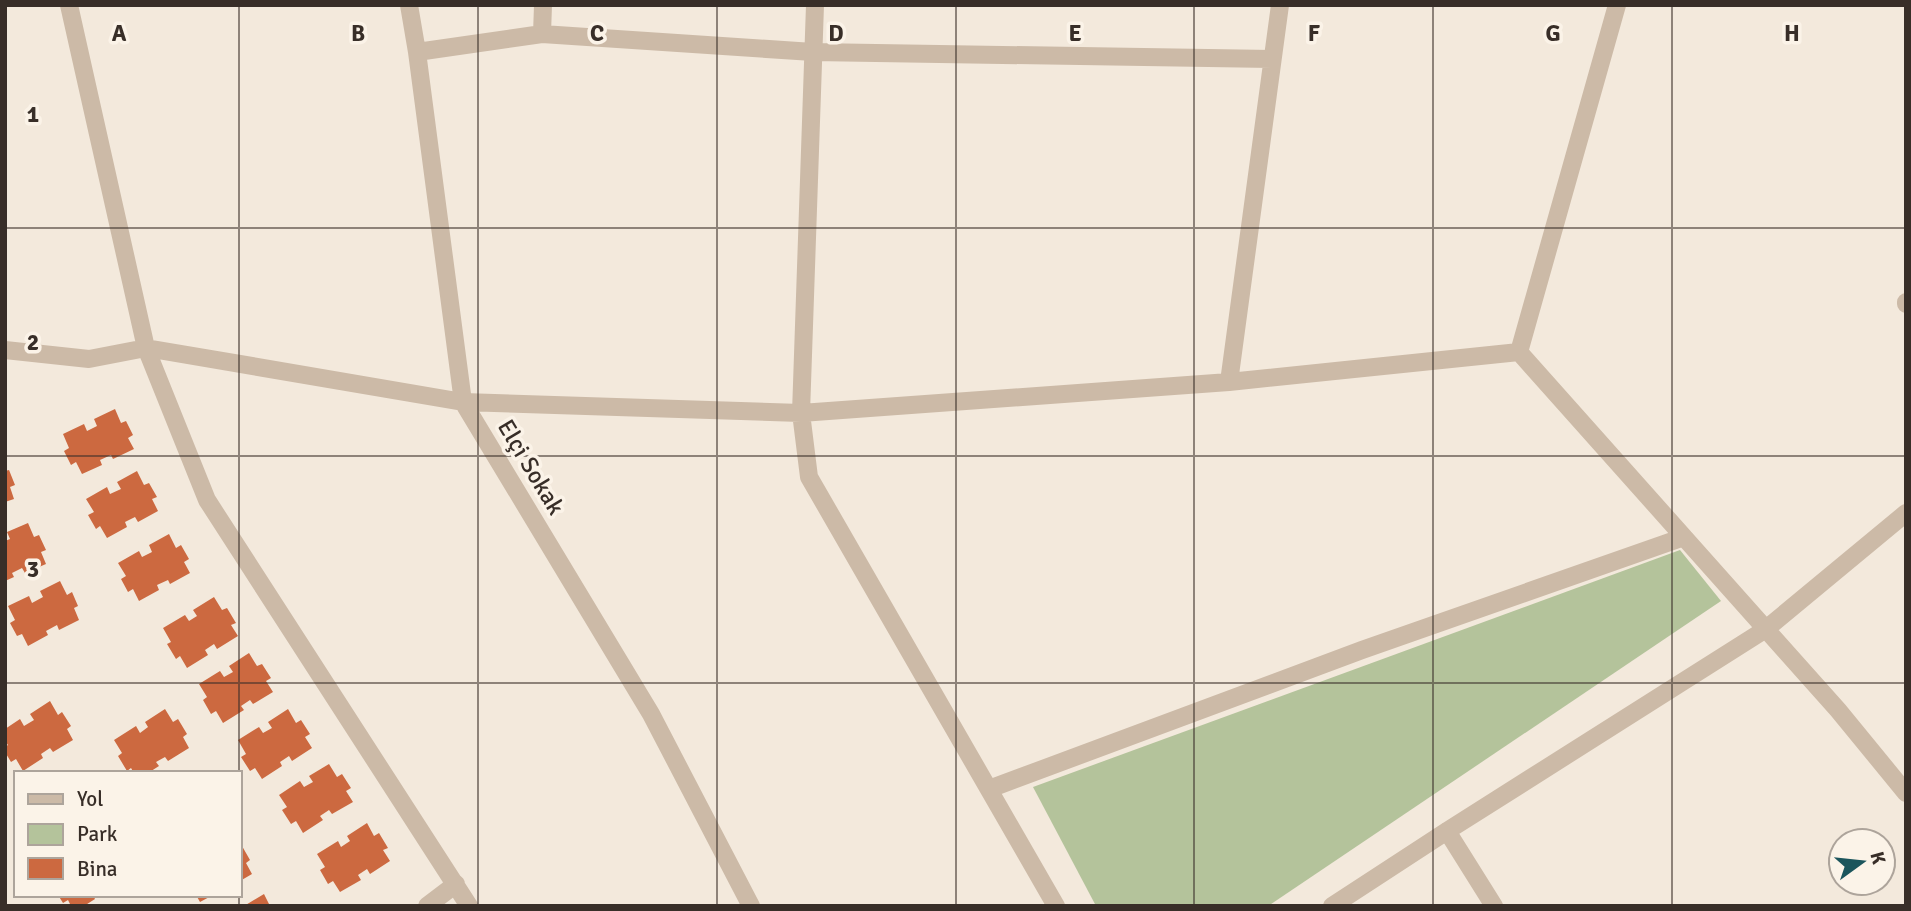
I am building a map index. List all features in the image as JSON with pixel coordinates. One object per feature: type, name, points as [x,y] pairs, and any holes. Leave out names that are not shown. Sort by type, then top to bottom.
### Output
[{"type":"street","points":[[69,5],[146,348],[207,500],[469,906]]},
{"type":"street","name":"Elçi Sokak","points":[[409,5],[463,402],[651,714],[751,906]]},
{"type":"street","points":[[542,5],[542,34]]},
{"type":"street","points":[[815,5],[801,413],[809,477],[1056,906]]},
{"type":"street","points":[[1229,382],[1280,5]]},
{"type":"street","points":[[1519,352],[1617,5]]},
{"type":"street","points":[[417,52],[542,34],[813,52],[1272,60]]},
{"type":"street","points":[[5,350],[89,359],[146,348],[463,402],[801,413],[1229,382],[1519,352]]},
{"type":"street","points":[[1519,352],[1838,710],[1906,793]]},
{"type":"street","points":[[1332,906],[1766,629],[1906,513]]},
{"type":"street","points":[[989,789],[1362,650],[1684,537]]},
{"type":"street","points":[[1447,831],[1494,906]]},
{"type":"street","points":[[427,906],[456,884]]},
{"type":"green space","points":[[1680,550],[1721,601],[1268,906],[1096,906],[1033,787]]},
{"type":"building","points":[[115,409],[121,423],[126,421],[133,435],[128,438],[134,449],[113,459],[111,455],[100,460],[102,465],[82,474],[76,462],[71,465],[64,451],[69,448],[63,434],[84,424],[87,431],[97,426],[94,419]]},
{"type":"building","points":[[9,470],[15,485],[10,487],[14,499],[5,502],[5,471]]},
{"type":"building","points":[[137,471],[144,485],[149,483],[157,497],[152,499],[158,511],[138,522],[135,517],[125,522],[127,527],[107,538],[100,526],[96,529],[88,515],[94,512],[86,499],[107,487],[110,494],[121,489],[117,482]]},
{"type":"building","points":[[28,523],[34,537],[39,535],[46,550],[41,552],[46,564],[25,573],[22,568],[12,573],[14,577],[5,581],[5,541],[10,539],[7,532]]},
{"type":"building","points":[[169,534],[176,548],[181,545],[189,559],[184,562],[190,573],[170,584],[168,580],[157,585],[159,590],[139,601],[133,589],[128,592],[121,579],[126,576],[118,563],[139,551],[142,557],[152,552],[149,545]]},
{"type":"building","points":[[60,581],[67,595],[72,592],[78,606],[74,608],[79,620],[59,630],[57,625],[46,631],[48,635],[28,646],[22,634],[17,636],[10,623],[15,620],[8,606],[29,596],[32,603],[43,597],[40,591]]},
{"type":"building","points":[[214,597],[222,610],[227,608],[236,623],[231,625],[238,636],[217,649],[214,644],[205,650],[208,655],[187,668],[180,656],[176,659],[167,644],[171,642],[163,628],[185,615],[189,621],[197,616],[193,610]]},
{"type":"building","points":[[249,653],[257,666],[262,664],[271,678],[266,681],[273,692],[253,704],[250,700],[241,706],[244,710],[223,723],[216,711],[211,714],[203,700],[207,697],[199,684],[220,671],[224,677],[233,672],[229,666]]},
{"type":"building","points":[[50,701],[58,715],[62,712],[71,726],[67,729],[73,740],[53,752],[50,748],[41,754],[43,758],[23,771],[16,759],[11,762],[5,752],[8,745],[5,741],[5,729],[20,719],[24,726],[34,720],[30,714]]},
{"type":"building","points":[[165,709],[173,722],[178,719],[187,734],[183,737],[189,748],[168,761],[165,757],[156,762],[159,766],[151,771],[133,771],[131,768],[127,771],[118,756],[122,753],[114,740],[136,726],[140,733],[148,727],[145,722]]},
{"type":"building","points":[[288,709],[296,723],[301,720],[310,734],[305,737],[312,748],[292,761],[289,756],[280,762],[282,766],[262,779],[255,768],[250,771],[241,757],[246,754],[238,740],[259,727],[263,733],[272,728],[268,722]]},
{"type":"building","points":[[329,764],[337,777],[342,774],[351,788],[346,791],[353,802],[332,814],[329,810],[320,816],[323,820],[303,833],[296,821],[291,824],[282,810],[287,807],[279,795],[300,781],[304,787],[313,782],[309,776]]},
{"type":"building","points":[[367,823],[374,836],[379,833],[388,848],[383,850],[390,861],[370,874],[367,869],[358,875],[361,880],[340,892],[333,881],[328,884],[320,870],[325,867],[317,854],[338,841],[341,847],[350,841],[347,836]]},
{"type":"building","points":[[242,846],[250,860],[246,863],[252,874],[242,880]]},
{"type":"building","points":[[264,894],[270,906],[244,906]]},
{"type":"building","points":[[59,897],[95,899],[84,906],[71,906],[68,900],[63,903]]}]
